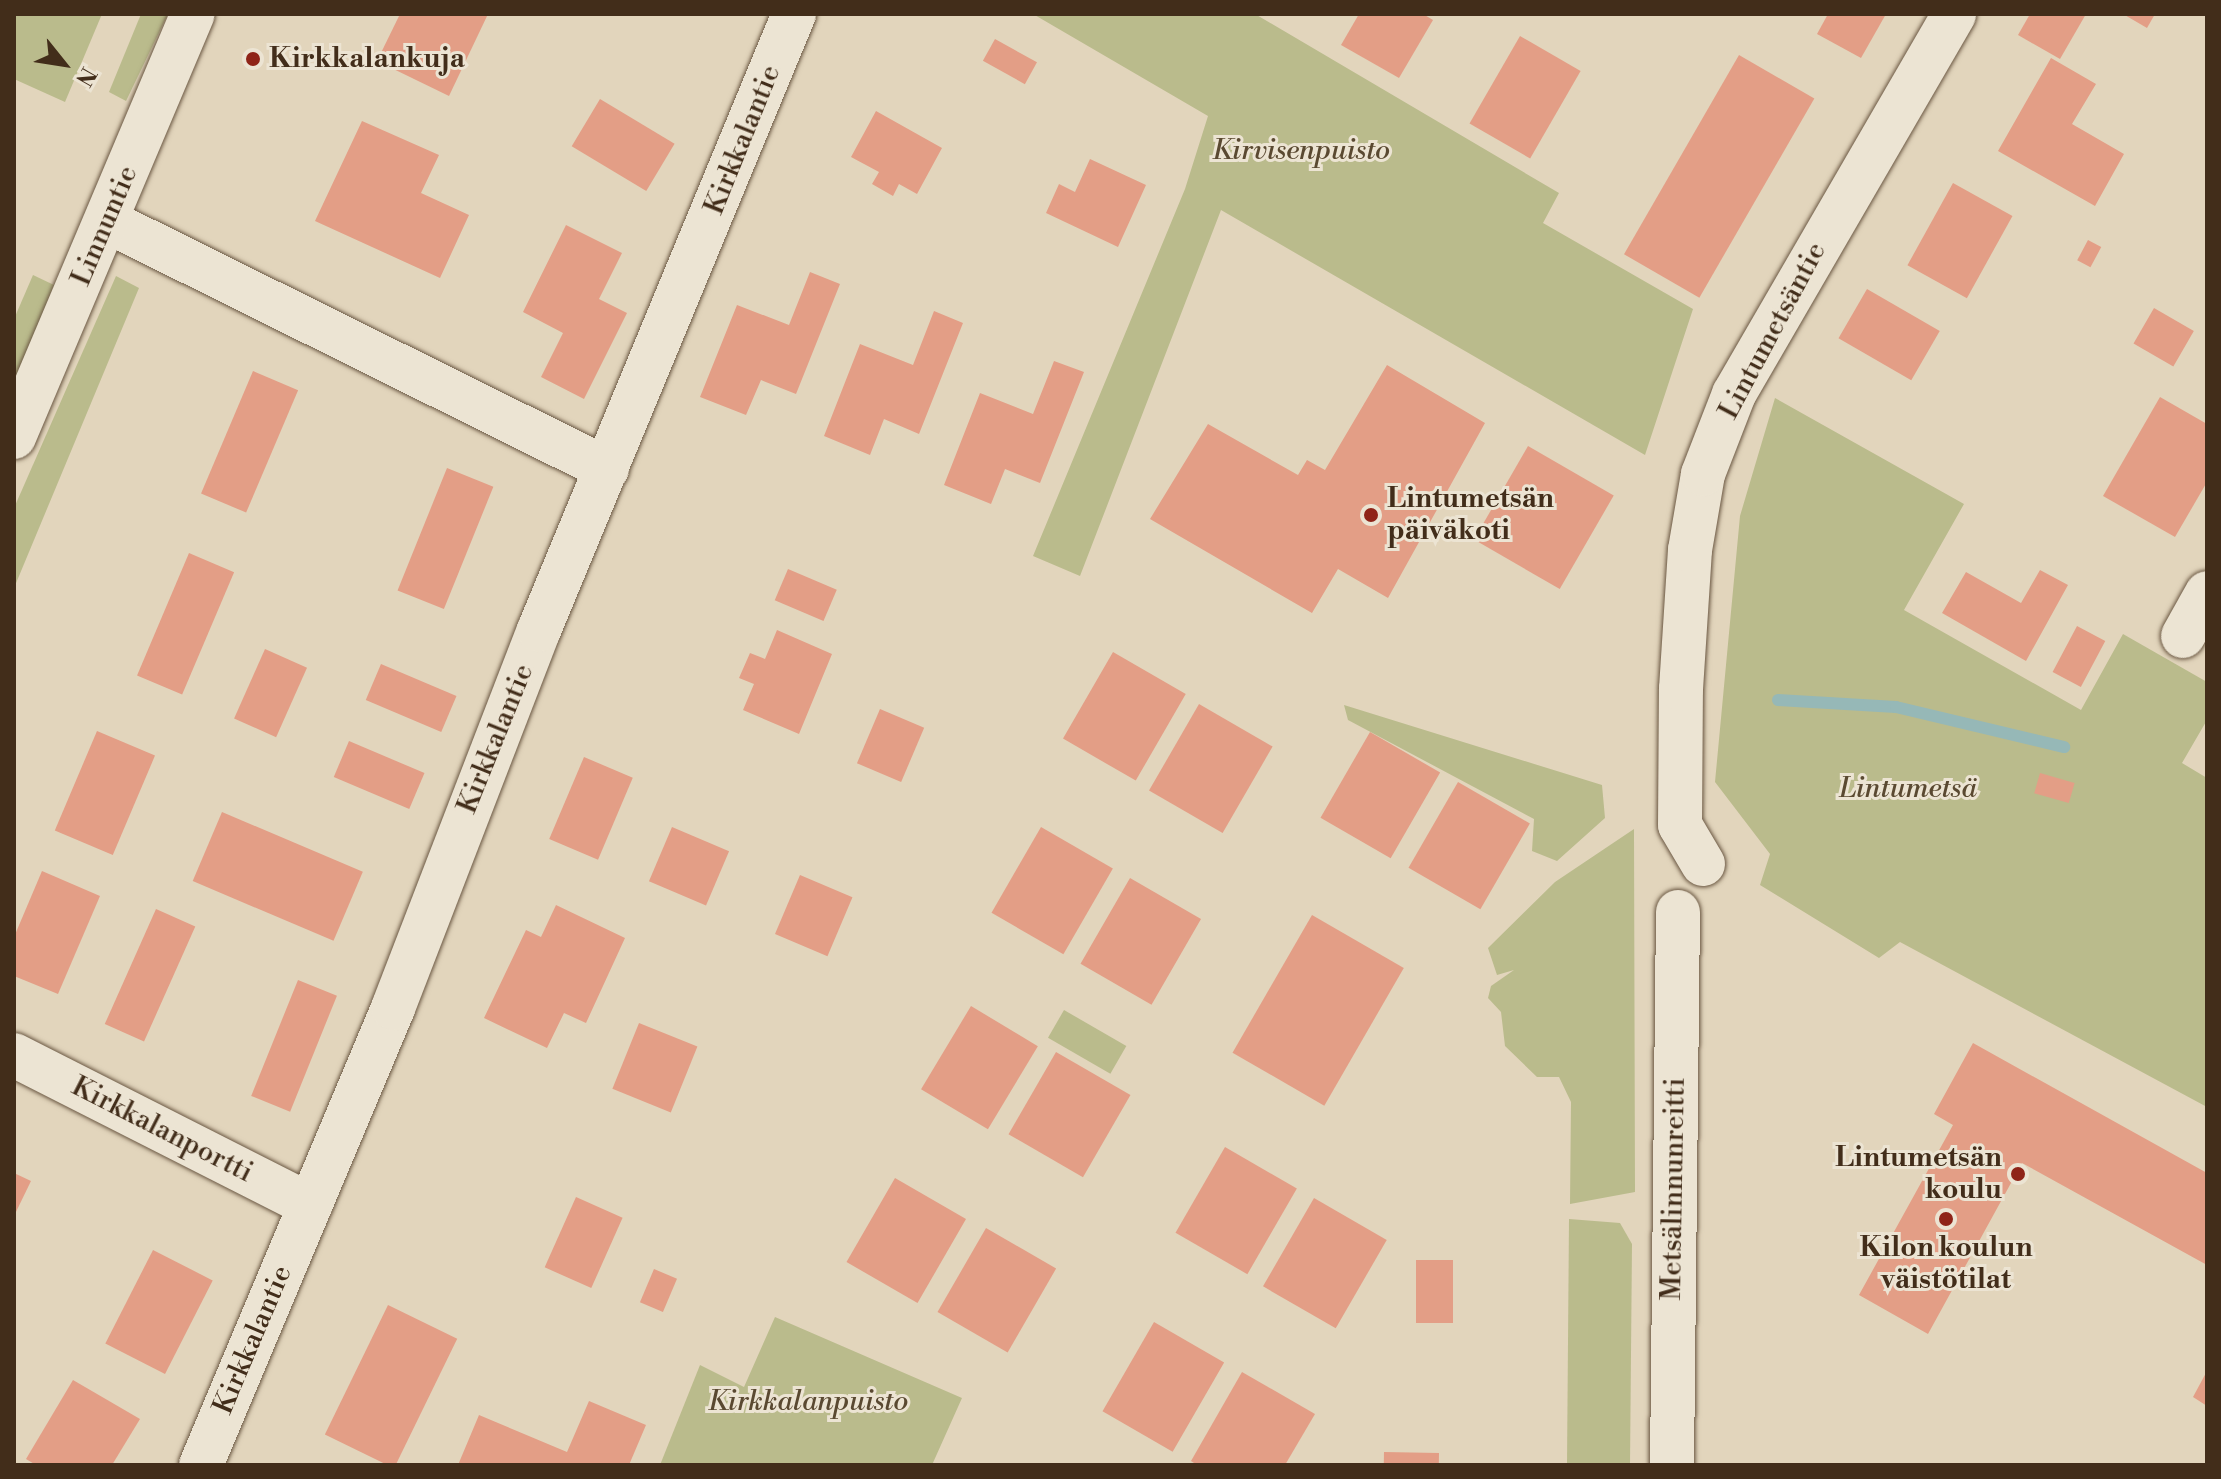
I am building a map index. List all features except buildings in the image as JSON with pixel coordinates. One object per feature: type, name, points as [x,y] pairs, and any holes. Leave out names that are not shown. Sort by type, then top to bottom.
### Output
[{"type":"street","name":"Linnuntie","points":[[14,437],[193,14]]},
{"type":"street","name":"Kirkkalantie","points":[[201,1465],[310,1205],[794,14]]},
{"type":"street","name":"Lintumetsäntie","points":[[1703,864],[1680,825],[1683,658],[1703,474],[1734,394],[1954,14]]},
{"type":"street","points":[[107,221],[607,469]]},
{"type":"street","points":[[2183,636],[2207,593]]},
{"type":"street","name":"Metsälinnunreitti","points":[[1672,1465],[1678,912]]},
{"type":"street","name":"Kirkkalanportti","points":[[14,1055],[310,1205]]},
{"type":"green space","points":[[14,14],[102,14],[65,102],[14,79]]},
{"type":"green space","points":[[141,14],[168,14],[126,101],[109,92]]},
{"type":"green space","name":"Kirvisenpuisto","points":[[1033,14],[1255,14],[1559,193],[1543,223],[1693,309],[1645,455],[1221,210],[1080,576],[1033,556],[1185,189],[1208,116]]},
{"type":"green space","points":[[33,275],[54,285],[14,387],[14,319]]},
{"type":"green space","points":[[116,276],[139,288],[14,588],[14,508]]},
{"type":"green space","name":"Lintumetsä","points":[[1775,398],[1964,504],[1904,610],[2081,710],[2123,634],[2207,682],[2207,720],[2182,763],[2207,778],[2207,1107],[1900,942],[1879,958],[1760,885],[1770,854],[1715,782],[1740,516]]},
{"type":"green space","points":[[1344,705],[1602,785],[1605,818],[1557,861],[1532,851],[1534,819],[1348,720]]},
{"type":"green space","points":[[1634,829],[1635,1192],[1570,1204],[1571,1102],[1559,1077],[1537,1077],[1505,1046],[1501,1012],[1488,998],[1491,986],[1514,970],[1497,975],[1488,948],[1555,882]]},
{"type":"green space","points":[[1064,1010],[1126,1046],[1110,1074],[1048,1038]]},
{"type":"green space","points":[[1569,1219],[1620,1223],[1632,1244],[1630,1465],[1567,1465]]},
{"type":"green space","name":"Kirkkalanpuisto","points":[[775,1317],[962,1398],[932,1465],[660,1465],[700,1365],[744,1387]]},
{"type":"waterway","points":[[1778,700],[1896,707],[2064,747]]},
{"type":"place","name":"Kirkkalankuja","points":[[253,59]]},
{"type":"place","name":"Lintumetsän päiväkoti","points":[[1371,515]]},
{"type":"place","name":"Lintumetsän koulu","points":[[2018,1174]]},
{"type":"place","name":"Kilon koulun väistötilat","points":[[1946,1219]]}]
